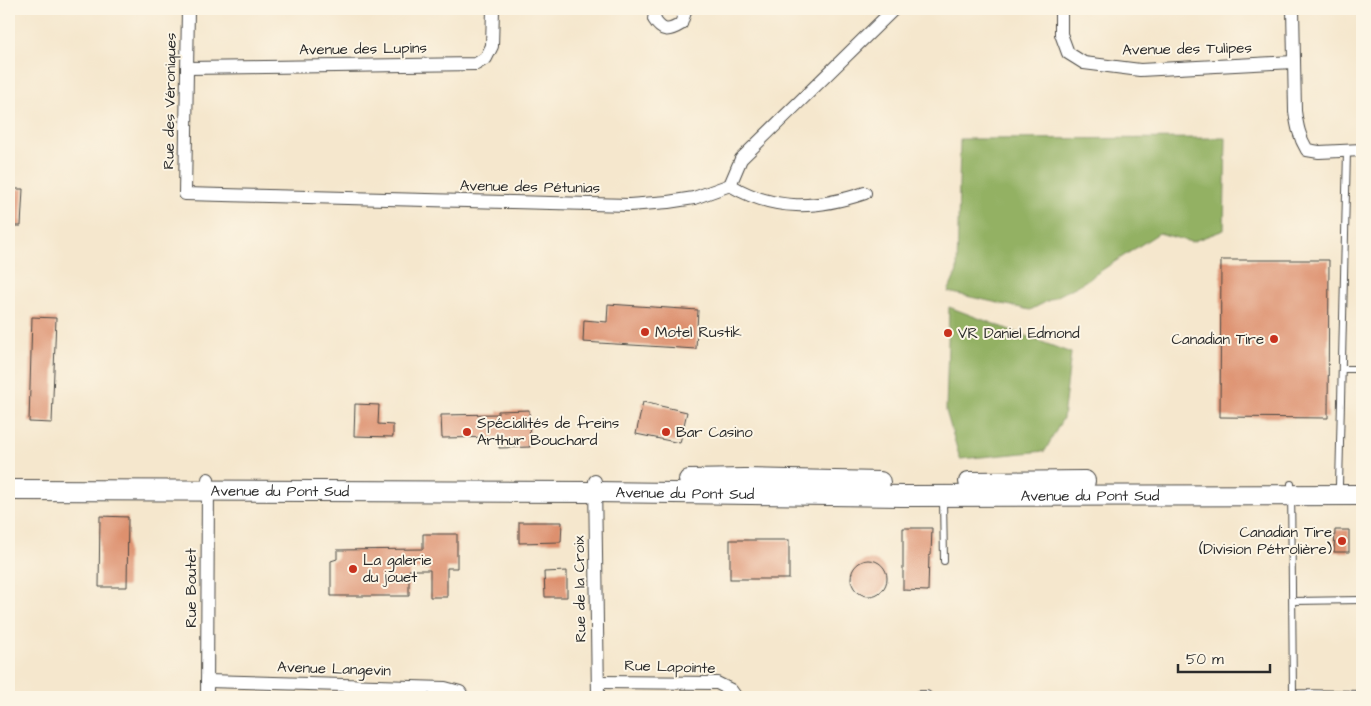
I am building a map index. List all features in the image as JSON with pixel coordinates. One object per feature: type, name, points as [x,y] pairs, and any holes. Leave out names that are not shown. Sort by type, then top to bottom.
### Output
[{"type":"main road","name":"Avenue du Pont Sud","points":[[9,478],[208,484],[595,486],[943,495],[1291,490],[1339,485],[1362,486]]},
{"type":"main road","name":"Avenue du Pont Sud","points":[[595,486],[745,479],[902,482],[1091,481],[1362,495]]},
{"type":"main road","name":"Avenue du Pont Sud","points":[[9,490],[208,484]]},
{"type":"street","name":"Rue des Véroniques","points":[[185,194],[188,9]]},
{"type":"street","name":"Avenue des Lupins","points":[[187,68],[476,64],[486,58],[492,46],[493,9]]},
{"type":"street","points":[[656,9],[654,19],[659,27],[667,30],[681,24],[686,9]]},
{"type":"street","points":[[866,193],[823,204],[797,206],[768,202],[730,185],[740,159],[894,9]]},
{"type":"street","name":"Avenue des Tulipes","points":[[1061,9],[1061,34],[1068,53],[1084,63],[1140,70],[1294,62]]},
{"type":"street","points":[[1293,9],[1295,111],[1301,140],[1307,150],[1319,152],[1362,150]]},
{"type":"street","name":"Avenue des Pétunias","points":[[185,194],[629,205],[694,198],[730,185]]},
{"type":"street","name":"Rue Boutet","points":[[207,697],[208,484]]},
{"type":"street","name":"Rue de la Croix","points":[[595,486],[598,697]]},
{"type":"street","name":"Avenue Langevin","points":[[207,681],[338,691],[444,688],[462,695]]},
{"type":"street","name":"Rue Lapointe","points":[[598,682],[717,683],[731,690],[736,697]]},
{"type":"street","points":[[920,697],[926,697]]},
{"type":"lane","points":[[1339,485],[1347,151]]},
{"type":"lane","points":[[1343,369],[1362,369]]},
{"type":"lane","points":[[1291,490],[1293,695],[1362,694]]},
{"type":"lane","points":[[943,495],[944,561]]},
{"type":"lane","points":[[1292,601],[1362,600]]},
{"type":"green space","points":[[1226,138],[1224,230],[1191,242],[1159,233],[1079,285],[1030,310],[948,292],[957,271],[960,139]]},
{"type":"green space","points":[[949,307],[1071,353],[1063,418],[1045,451],[960,459],[946,411]]},
{"type":"building","points":[[9,189],[23,189],[21,226],[9,226]]},
{"type":"building","name":"Canadian Tire","points":[[1221,260],[1329,260],[1328,418],[1220,417]]},
{"type":"building","points":[[608,304],[698,310],[696,349],[583,342],[584,320],[607,322]]},
{"type":"building","points":[[32,317],[56,318],[52,423],[29,422]]},
{"type":"building","points":[[643,402],[687,412],[680,443],[636,434]]},
{"type":"building","points":[[355,404],[379,405],[378,424],[393,425],[393,437],[354,436]]},
{"type":"building","points":[[529,410],[530,447],[499,448],[499,437],[442,438],[441,415],[498,414],[498,411]]},
{"type":"building","points":[[100,516],[128,517],[127,587],[99,587]]},
{"type":"building","points":[[519,522],[562,522],[561,542],[519,543]]},
{"type":"building","points":[[903,528],[932,528],[928,591],[903,590]]},
{"type":"building","name":"Canadian Tire (Division Pétrolière)","points":[[1335,530],[1349,530],[1349,552],[1334,552]]},
{"type":"building","points":[[423,534],[457,534],[457,568],[447,568],[447,597],[430,597],[430,570],[409,570],[409,596],[331,596],[331,561],[337,559],[337,550],[423,549]]},
{"type":"building","points":[[730,540],[789,540],[789,579],[730,579]]},
{"type":"building","points":[[869,560],[876,561],[882,565],[886,571],[886,585],[882,591],[876,595],[869,596],[862,595],[856,591],[852,585],[851,578],[852,571],[856,565],[862,561]]},
{"type":"building","points":[[567,571],[567,597],[545,597],[544,572]]},
{"type":"place","name":"Motel Rustik","points":[[645,332]]},
{"type":"place","name":"VR Daniel Edmond","points":[[948,333]]},
{"type":"place","name":"Canadian Tire","points":[[1274,339]]},
{"type":"place","name":"Spécialités de freins Arthur Bouchard","points":[[467,432]]},
{"type":"place","name":"Bar Casino","points":[[666,432]]},
{"type":"place","name":"Canadian Tire (Division Pétrolière)","points":[[1342,541]]},
{"type":"place","name":"La galerie du jouet","points":[[353,569]]}]
